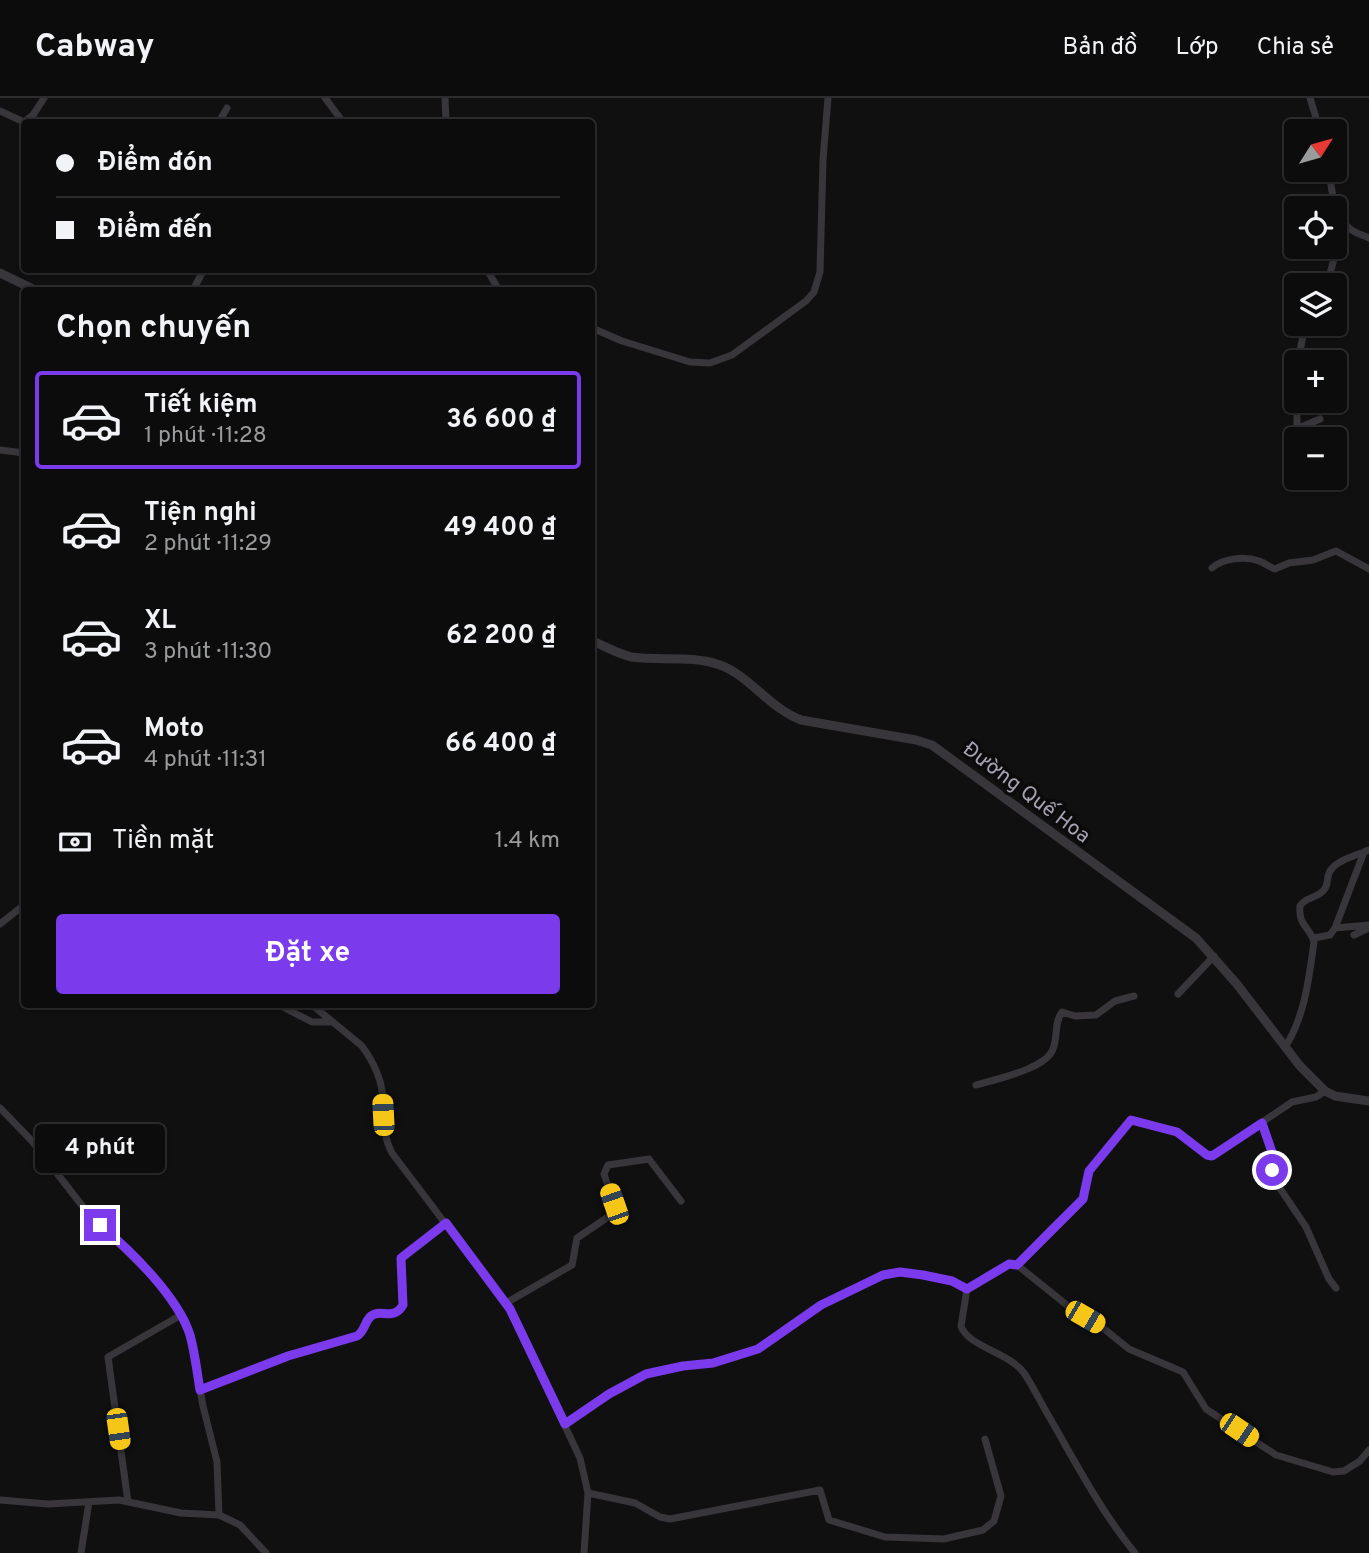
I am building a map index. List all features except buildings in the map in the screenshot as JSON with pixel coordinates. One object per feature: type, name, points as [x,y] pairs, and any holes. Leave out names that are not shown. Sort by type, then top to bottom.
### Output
[{"type":"street","points":[[27,119],[33,115],[44,98]]},
{"type":"street","points":[[325,98],[341,119]]},
{"type":"street","points":[[445,98],[446,119]]},
{"type":"street","points":[[595,329],[622,341],[690,362],[710,363],[732,355],[806,301],[814,292],[820,272],[823,160],[828,98]]},
{"type":"street","points":[[1310,98],[1316,119]]},
{"type":"street","points":[[221,119],[227,108]]},
{"type":"street","points":[[0,111],[21,120]]},
{"type":"street","points":[[1347,227],[1369,238]]},
{"type":"street","points":[[0,273],[29,287]]},
{"type":"street","points":[[1297,413],[1297,425],[1301,427],[1320,419]]},
{"type":"street","points":[[0,450],[21,453]]},
{"type":"street","points":[[1212,568],[1222,560],[1234,559],[1258,560],[1275,569],[1289,563],[1313,560],[1336,551],[1369,569]]},
{"type":"street","name":"Đường Quế Hoa","points":[[595,642],[633,657],[698,660],[721,665],[784,713],[801,720],[932,745],[1196,938],[1214,956],[1300,1066],[1325,1091]]},
{"type":"street","points":[[1314,938],[1330,935],[1335,928],[1366,851]]},
{"type":"street","points":[[1285,1046],[1295,1032],[1300,1018],[1314,938],[1301,922],[1301,902],[1316,897],[1326,889],[1329,872],[1337,864],[1366,851]]},
{"type":"street","points":[[0,924],[21,907]]},
{"type":"street","points":[[1335,928],[1369,926]]},
{"type":"street","points":[[1354,935],[1369,926]]},
{"type":"street","points":[[1178,994],[1214,956]]},
{"type":"street","points":[[976,1085],[1035,1066],[1048,1056],[1052,1051],[1060,1013],[1075,1016],[1096,1014],[1115,1002],[1134,996]]},
{"type":"street","points":[[285,1008],[312,1021],[330,1022]]},
{"type":"street","points":[[315,1008],[362,1046],[368,1055],[380,1082],[384,1133],[392,1153],[506,1303],[580,1458],[588,1493],[584,1553]]},
{"type":"street","points":[[1017,1265],[1083,1199],[1089,1171],[1131,1120],[1177,1132],[1212,1156],[1292,1102],[1316,1097],[1325,1091],[1335,1096],[1369,1101]]},
{"type":"street","points":[[0,1108],[32,1141],[87,1212],[159,1282],[181,1315],[190,1336],[217,1462],[219,1515]]},
{"type":"street","points":[[1262,1123],[1274,1158],[1273,1178],[1306,1227],[1329,1279],[1336,1288]]},
{"type":"street","points":[[506,1303],[572,1265],[577,1238],[614,1213],[614,1204],[604,1174],[608,1165],[649,1159],[681,1200]]},
{"type":"street","points":[[200,1390],[288,1356],[357,1336],[364,1332],[374,1314],[396,1313],[403,1305],[401,1258],[446,1223]]},
{"type":"street","points":[[967,1289],[1009,1264],[1017,1265],[1062,1302],[1098,1324],[1129,1349],[1183,1372],[1206,1409],[1276,1455],[1333,1472],[1351,1468],[1369,1450]]},
{"type":"street","points":[[565,1424],[609,1394],[646,1374],[713,1363],[758,1349],[821,1305],[883,1275],[900,1272],[923,1275],[952,1281],[967,1289]]},
{"type":"street","points":[[967,1289],[961,1326],[963,1331],[1010,1359],[1024,1373],[1075,1463],[1135,1553]]},
{"type":"street","points":[[128,1502],[108,1357],[181,1315]]},
{"type":"street","points":[[588,1493],[635,1503],[660,1517],[670,1519],[820,1490],[830,1520],[885,1537],[944,1539],[983,1530],[994,1521],[1001,1496],[985,1438]]},
{"type":"street","points":[[0,1500],[48,1504],[128,1502],[181,1513],[219,1515],[240,1525],[267,1553]]},
{"type":"street","points":[[82,1553],[89,1502]]},
{"type":"route","points":[[100,1225],[159,1282],[181,1315],[190,1336],[200,1390],[288,1356],[360,1335],[374,1314],[396,1313],[403,1305],[399,1263],[401,1258],[446,1223],[510,1309],[565,1424],[609,1394],[646,1374],[713,1363],[758,1349],[821,1305],[883,1275],[900,1272],[923,1275],[952,1281],[967,1289],[1002,1267],[1017,1265],[1083,1199],[1089,1171],[1131,1120],[1177,1132],[1212,1156],[1262,1123],[1274,1158],[1272,1170]]}]
